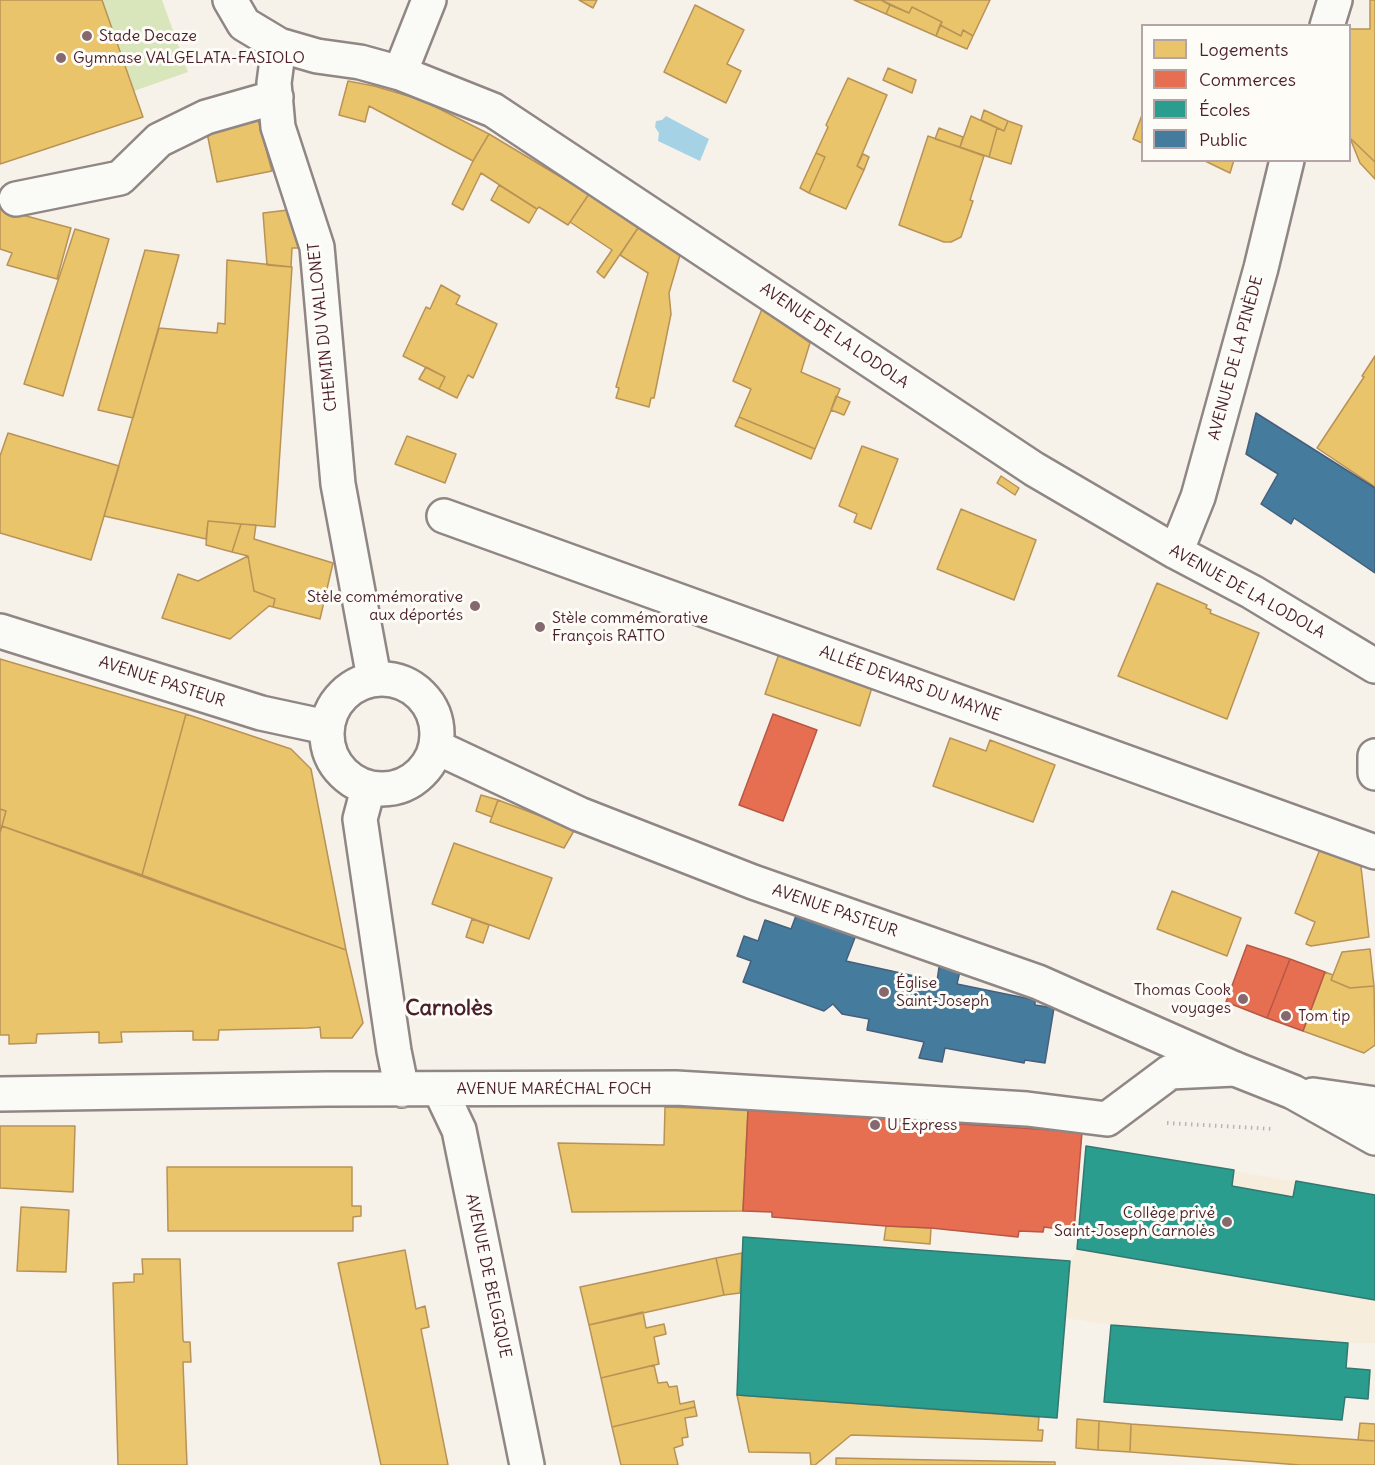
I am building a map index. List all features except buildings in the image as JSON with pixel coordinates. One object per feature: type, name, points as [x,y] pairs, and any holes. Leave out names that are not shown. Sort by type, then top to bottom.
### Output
[{"type":"street","points":[[230,0],[244,24],[279,45]]},
{"type":"street","points":[[400,73],[429,0]]},
{"type":"street","points":[[1328,24],[1335,0]]},
{"type":"street","name":"AVENUE DE LA LODOLA","points":[[279,45],[317,56],[360,62],[400,73],[493,110],[1034,469],[1176,552],[1252,592],[1375,666]]},
{"type":"street","name":"CHEMIN DU VALLONET","points":[[279,45],[274,83],[278,127],[317,247],[338,484],[374,678]]},
{"type":"street","points":[[16,200],[120,178],[159,140],[206,117],[276,97]]},
{"type":"street","name":"AVENUE DE LA PINÈDE","points":[[1176,552],[1198,497],[1261,268],[1287,162]]},
{"type":"street","name":"ALLÉE DEVARS DU MAYNE","points":[[444,516],[1375,852]]},
{"type":"street","name":"AVENUE PASTEUR","points":[[0,631],[261,713],[326,727]]},
{"type":"street","points":[[374,678],[401,681],[423,696],[436,720],[436,747],[423,773],[398,788],[368,789],[344,777],[329,754],[326,727],[334,705],[351,687],[374,678]]},
{"type":"street","name":"AVENUE PASTEUR","points":[[436,747],[579,814],[753,882],[1038,982],[1235,1069],[1293,1092]]},
{"type":"street","points":[[1375,756],[1375,773]]},
{"type":"street","points":[[368,789],[360,819],[394,1051],[402,1090]]},
{"type":"street","points":[[1107,1119],[1170,1072],[1235,1069]]},
{"type":"street","name":"AVENUE MARÉCHAL FOCH","points":[[0,1094],[327,1089],[676,1088],[1027,1109],[1107,1119]]},
{"type":"street","name":"AVENUE DE BELGIQUE","points":[[440,1090],[459,1130],[527,1465]]},
{"type":"street","points":[[1293,1092],[1375,1104]]},
{"type":"street","points":[[1293,1092],[1375,1138]]},
{"type":"path","points":[[1107,1119],[1285,1129]]},
{"type":"shaded area","name":"Collège privé Saint-Joseph Carnolès","points":[[1086,1146],[1375,1195],[1375,1343],[1348,1343],[1111,1325],[1066,1318],[1070,1261],[1077,1249]]},
{"type":"green space","name":"Stade Decaze","points":[[0,0],[162,0],[188,72],[0,138]]},
{"type":"water","points":[[666,116],[709,139],[700,161],[658,141],[656,121]]},
{"type":"place","name":"Stade Decaze","points":[[87,36]]},
{"type":"place","name":"Gymnase VALGELATA-FASIOLO","points":[[61,58]]},
{"type":"place","name":"Stèle commémorative aux déportés","points":[[475,606]]},
{"type":"place","name":"Stèle commémorative François RATTO","points":[[540,627]]},
{"type":"place","name":"Église Saint-Joseph","points":[[884,992]]},
{"type":"place","name":"Thomas Cook voyages","points":[[1243,999]]},
{"type":"place","name":"Tom tip","points":[[1286,1016]]},
{"type":"place","name":"U Express","points":[[875,1125]]},
{"type":"place","name":"Collège privé Saint-Joseph Carnolès","points":[[1227,1222]]},
{"type":"district","name":"Carnolès","points":[[449,1009]]}]
